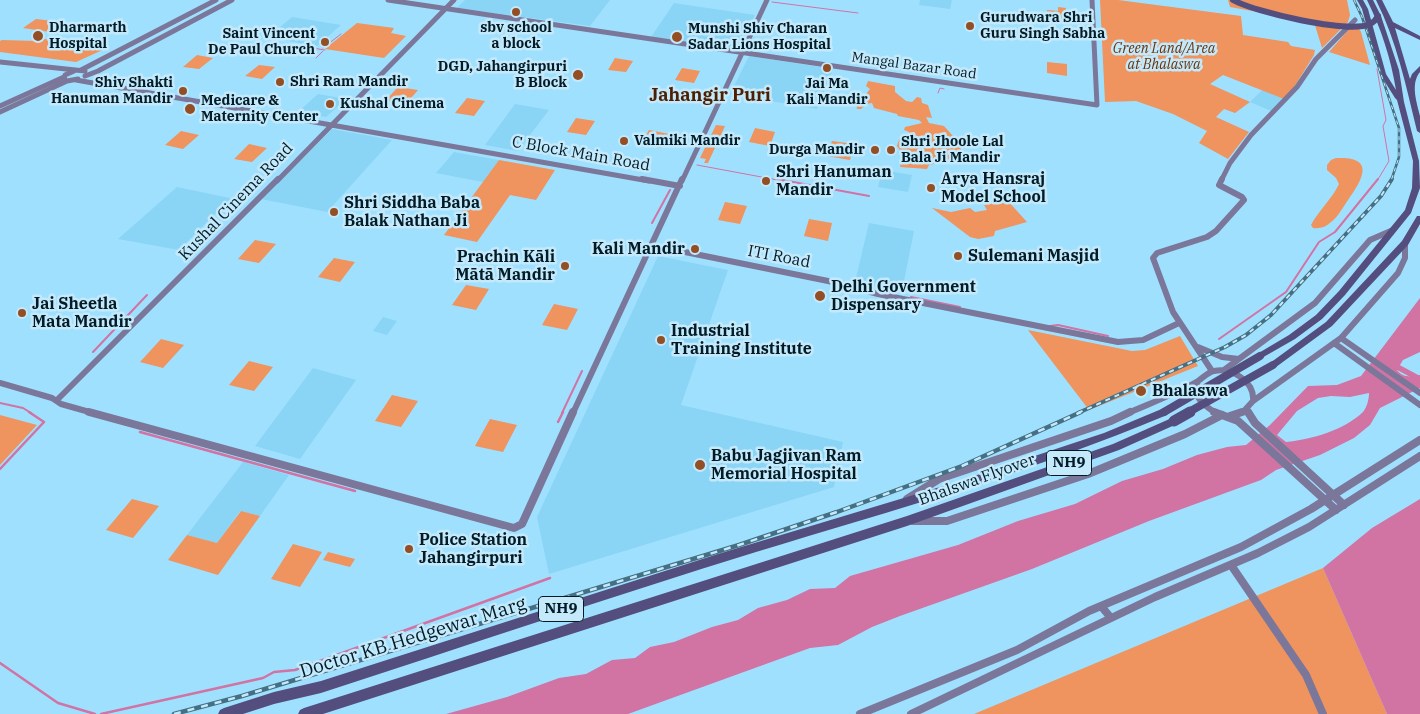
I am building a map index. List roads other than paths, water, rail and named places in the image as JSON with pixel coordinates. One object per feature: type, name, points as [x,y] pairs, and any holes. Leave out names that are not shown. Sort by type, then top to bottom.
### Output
[{"type":"highway","points":[[1233,0],[1239,5],[1267,14],[1351,26],[1370,24],[1378,16]]},
{"type":"highway","points":[[1360,0],[1365,9],[1383,74],[1401,102]]},
{"type":"highway","points":[[1370,0],[1378,16],[1396,70],[1401,102],[1416,161],[1416,188],[1408,210],[1394,229]]},
{"type":"highway","points":[[1379,0],[1392,24],[1406,71],[1420,131]]},
{"type":"highway","points":[[1392,24],[1420,38]]},
{"type":"highway","points":[[1412,101],[1414,76],[1419,70]]},
{"type":"highway","points":[[1405,243],[1420,218]]},
{"type":"highway","name":"Bhalswa Flyover","points":[[898,505],[1107,436],[1164,412],[1292,337],[1319,317],[1342,293],[1394,229]]},
{"type":"highway","name":"Bhalswa Flyover","points":[[907,521],[1116,447],[1174,421],[1272,365],[1309,340],[1329,324],[1405,243]]},
{"type":"highway","name":"Doctor KB Hedgewar Marg","points":[[224,714],[274,698],[321,686],[718,559],[898,505]]},
{"type":"highway","points":[[304,714],[907,521]]},
{"type":"street","points":[[76,80],[105,67],[232,0]]},
{"type":"street","name":"Mangal Bazar Road","points":[[388,0],[1097,105],[1092,0]]},
{"type":"street","name":"Kushal Cinema Road","points":[[55,399],[201,255],[452,0]]},
{"type":"street","points":[[0,383],[55,399],[62,404],[84,411],[514,528],[518,527],[522,524],[767,0]]},
{"type":"street","points":[[0,62],[74,71],[81,70],[213,1],[222,6]]},
{"type":"street","points":[[1212,371],[1179,323],[1154,264],[1154,255],[1207,237],[1216,231],[1244,200],[1218,186],[1230,163],[1256,130],[1297,87],[1316,59],[1355,20]]},
{"type":"street","points":[[94,64],[105,67]]},
{"type":"street","points":[[0,66],[192,98]]},
{"type":"street","points":[[81,70],[86,72],[84,76]]},
{"type":"street","points":[[0,112],[66,78],[74,71]]},
{"type":"street","points":[[84,76],[96,81],[192,98]]},
{"type":"street","points":[[0,106],[66,78]]},
{"type":"street","name":"C Block Main Road","points":[[192,98],[478,150],[483,153],[679,186]]},
{"type":"street","points":[[1224,370],[1315,303],[1370,240],[1394,229]]},
{"type":"street","points":[[907,521],[947,521],[1140,454],[1226,416],[1247,409],[1253,401],[1341,338],[1398,273],[1405,258],[1405,243]]},
{"type":"street","name":"ITI Road","points":[[650,247],[685,252],[833,282],[878,294],[1101,339],[1136,342],[1150,338],[1179,323]]},
{"type":"street","points":[[1341,338],[1420,393]]},
{"type":"street","points":[[1334,344],[1420,405]]},
{"type":"street","points":[[1197,347],[1222,358],[1239,359]]},
{"type":"street","points":[[898,505],[939,479],[1111,421],[1198,381],[1212,371],[1224,370],[1248,382],[1254,392],[1253,401]]},
{"type":"street","points":[[1198,381],[1195,389],[1199,399],[1208,409],[1245,426],[1336,510]]},
{"type":"street","points":[[1247,409],[1255,423],[1344,505]]},
{"type":"street","points":[[860,714],[1017,650],[1101,606],[1241,547],[1325,500],[1420,440]]},
{"type":"street","points":[[911,714],[1021,663],[1111,618],[1232,565],[1309,527],[1420,456]]},
{"type":"street","points":[[1232,565],[1306,675],[1323,714]]},
{"type":"street","points":[[1101,606],[1111,618]]},
{"type":"waterway","points":[[772,2],[858,13]]},
{"type":"waterway","points":[[323,48],[341,34]]},
{"type":"waterway","points":[[312,48],[325,50]]},
{"type":"waterway","points":[[316,58],[323,51]]},
{"type":"waterway","points":[[1377,69],[1386,120],[1383,126],[1389,161],[1377,181]]},
{"type":"waterway","points":[[938,93],[940,88],[944,89]]},
{"type":"waterway","points":[[697,165],[783,181]]},
{"type":"waterway","points":[[777,179],[869,196]]},
{"type":"waterway","points":[[1219,339],[1286,292],[1319,242],[1335,232],[1378,179]]},
{"type":"waterway","points":[[652,223],[670,190]]},
{"type":"waterway","points":[[93,352],[147,295]]},
{"type":"waterway","points":[[911,297],[960,307]]},
{"type":"waterway","points":[[1050,326],[1058,325],[1108,336]]},
{"type":"waterway","points":[[1390,363],[1420,379]]},
{"type":"waterway","points":[[562,413],[582,371]]},
{"type":"waterway","points":[[0,403],[23,408],[31,413]]},
{"type":"waterway","points":[[0,469],[44,422],[29,412]]},
{"type":"waterway","points":[[558,422],[563,412]]},
{"type":"waterway","points":[[140,432],[355,491]]},
{"type":"waterway","points":[[101,714],[263,678],[274,672],[295,670],[550,578]]},
{"type":"waterway","points":[[0,663],[58,703],[95,714]]},
{"type":"railway","points":[[1354,0],[1362,17],[1399,128],[1399,157],[1391,180]]},
{"type":"railway","points":[[1078,413],[1225,347],[1246,335],[1271,315],[1381,196],[1391,180]]},
{"type":"railway","points":[[174,714],[242,696],[739,545],[837,512],[962,466],[1081,412]]},
{"type":"place","name":"sbv school a block","points":[[516,12]]},
{"type":"place","name":"Gurudwara Shri Guru Singh Sabha","points":[[970,26]]},
{"type":"place","name":"Dharmarth Hospital","points":[[38,36]]},
{"type":"place","name":"Munshi Shiv Charan Sadar Lions Hospital","points":[[677,37]]},
{"type":"place","name":"Saint Vincent De Paul Church","points":[[325,42]]},
{"type":"place","name":"Jai Ma Kali Mandir","points":[[827,68]]},
{"type":"place","name":"DGD, Jahangirpuri B Block","points":[[578,75]]},
{"type":"place","name":"Shri Ram Mandir","points":[[280,82]]},
{"type":"place","name":"Shiv Shakti Hanuman Mandir","points":[[183,91]]},
{"type":"place","name":"Kushal Cinema","points":[[330,104]]},
{"type":"place","name":"Medicare & Maternity Center","points":[[190,109]]},
{"type":"place","name":"Valmiki Mandir","points":[[624,141]]},
{"type":"place","name":"Durga Mandir","points":[[875,150]]},
{"type":"place","name":"Shri Jhoole Lal Bala Ji Mandir","points":[[891,150]]},
{"type":"place","name":"Shri Hanuman Mandir","points":[[766,181]]},
{"type":"place","name":"Arya Hansraj Model School","points":[[931,188]]},
{"type":"place","name":"Shri Siddha Baba Balak Nathan Ji","points":[[334,212]]},
{"type":"place","name":"Kali Mandir","points":[[695,249]]},
{"type":"place","name":"Sulemani Masjid","points":[[958,256]]},
{"type":"place","name":"Prachin Kāli Mātā Mandir","points":[[565,266]]},
{"type":"place","name":"Delhi Government Dispensary","points":[[820,296]]},
{"type":"place","name":"Jai Sheetla Mata Mandir","points":[[22,313]]},
{"type":"place","name":"Industrial Training Institute","points":[[661,340]]},
{"type":"place","name":"Bhalaswa","points":[[1141,391]]},
{"type":"place","name":"Babu Jagjivan Ram Memorial Hospital","points":[[700,465]]},
{"type":"place","name":"Police Station Jahangirpuri","points":[[409,549]]},
{"type":"district","name":"Jahangir Puri","points":[[710,96]]},
{"type":"park label","name":"Green Land/Area at Bhalaswa","points":[[1164,58]]}]
